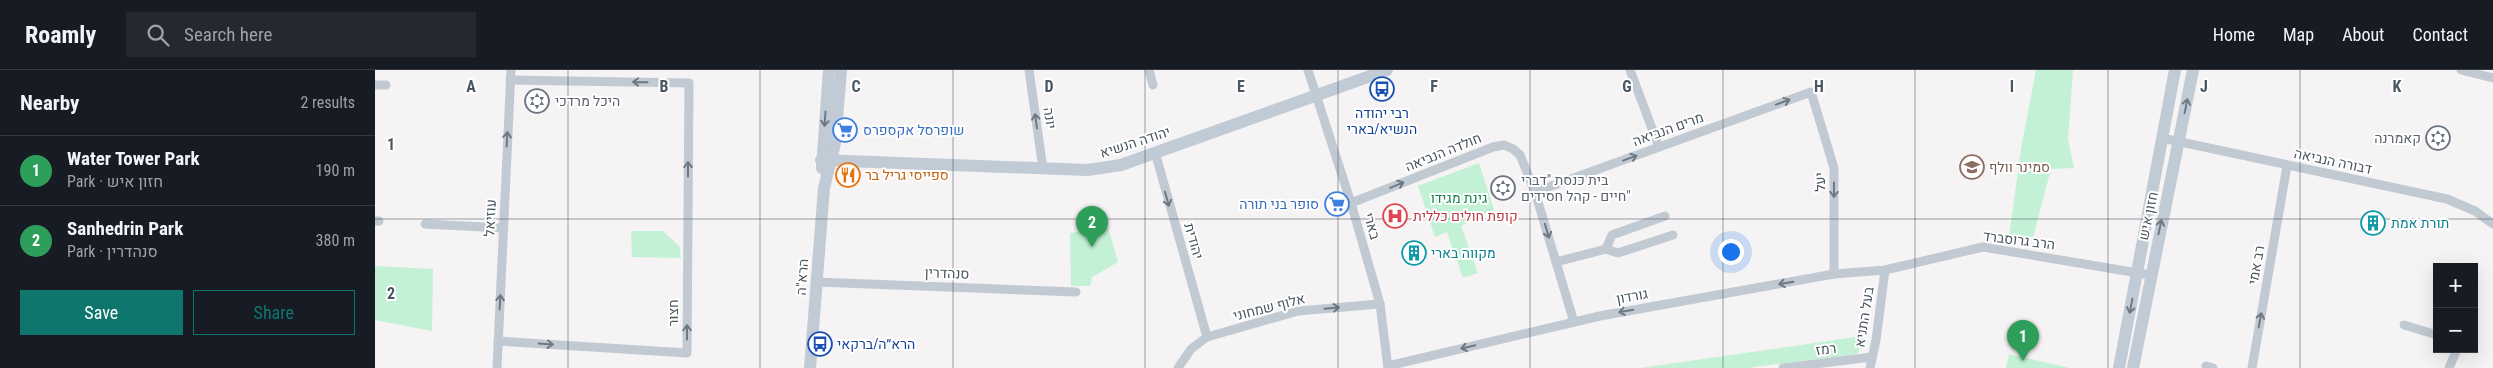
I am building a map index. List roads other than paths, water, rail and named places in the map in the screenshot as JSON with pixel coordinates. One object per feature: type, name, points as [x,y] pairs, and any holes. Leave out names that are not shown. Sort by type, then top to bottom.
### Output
[{"type":"street","name":"עוזיאל","points":[[497,368],[511,70]]},
{"type":"street","name":"הרא\"ה","points":[[810,368],[826,161],[829,70]]},
{"type":"street","name":"הרא\"ה","points":[[826,161],[835,143],[841,70]]},
{"type":"street","name":"יונה","points":[[1029,70],[1043,169]]},
{"type":"street","points":[[1149,70],[1153,85]]},
{"type":"street","name":"בארי","points":[[1308,70],[1351,203],[1380,304],[1388,367]]},
{"type":"street","name":"יהודה הנשיא","points":[[826,161],[1043,169],[1104,169],[1387,70]]},
{"type":"street","points":[[1630,70],[1659,147]]},
{"type":"street","name":"חזון איש","points":[[2119,368],[2175,70]]},
{"type":"street","name":"חזון איש","points":[[2133,368],[2150,274],[2193,70]]},
{"type":"street","points":[[2461,70],[2493,78]]},
{"type":"street","name":"חצור","points":[[498,341],[687,353],[689,83],[510,80]]},
{"type":"street","points":[[375,85],[386,85]]},
{"type":"street","name":"מרים הנביאה","points":[[1535,192],[1811,92]]},
{"type":"street","name":"יעל","points":[[1811,92],[1834,168],[1835,274]]},
{"type":"street","name":"דבורה הנביאה","points":[[2162,138],[2447,199],[2475,211],[2493,224]]},
{"type":"street","points":[[835,143],[840,157],[848,161]]},
{"type":"street","name":"חולדה הנביאה","points":[[1351,203],[1493,147],[1504,145],[1513,149],[1520,155],[1535,192],[1574,322]]},
{"type":"street","name":"יהודית","points":[[1155,152],[1207,337]]},
{"type":"street","name":"רב אמי","points":[[2252,368],[2287,166]]},
{"type":"street","points":[[1606,248],[1612,235],[1665,216]]},
{"type":"street","points":[[425,224],[503,228]]},
{"type":"street","points":[[1556,262],[1606,248],[1618,253],[1673,236]]},
{"type":"street","name":"הרב גרוסברד","points":[[1885,270],[1983,247],[2150,274]]},
{"type":"street","name":"גורדון","points":[[1388,367],[1574,322],[1835,274],[1885,270]]},
{"type":"street","name":"בעל התניא","points":[[1870,368],[1885,270]]},
{"type":"street","name":"סנהדרין","points":[[816,282],[1076,292]]},
{"type":"street","name":"אלוף שמחוני","points":[[1179,368],[1191,349],[1207,337],[1298,311],[1380,304]]},
{"type":"street","points":[[2404,325],[2433,334]]},
{"type":"street","points":[[2449,368],[2455,353]]},
{"type":"street","name":"רמז","points":[[1783,368],[1872,357]]},
{"type":"place","name":"רבי יהודה הנשיא/בארי","points":[[1382,89]]},
{"type":"place","name":"היכל מרדכי","points":[[537,101]]},
{"type":"place","name":"שופרסל אקספרס","points":[[845,130]]},
{"type":"place","name":"קאמרנה","points":[[2438,138]]},
{"type":"place","name":"סמינר וולף","points":[[1972,167]]},
{"type":"place","name":"ספייסי גריל בר","points":[[848,175]]},
{"type":"place","name":"בית כנסת \"דברי חיים - קהל חסידים\"","points":[[1503,188]]},
{"type":"place","name":"סופר בני תורה","points":[[1337,204]]},
{"type":"place","name":"קופת חולים כללית","points":[[1395,216]]},
{"type":"place","name":"תורת אמת","points":[[2373,223]]},
{"type":"place","name":"Sanhedrin Park","points":[[1092,247]]},
{"type":"place","name":"מקווה בארי","points":[[1414,253]]},
{"type":"place","name":"הרא״ה/ברקאי","points":[[820,344]]},
{"type":"place","name":"Water Tower Park","points":[[2023,361]]},
{"type":"park label","name":"גינת מגידו","points":[[1459,198]]}]
